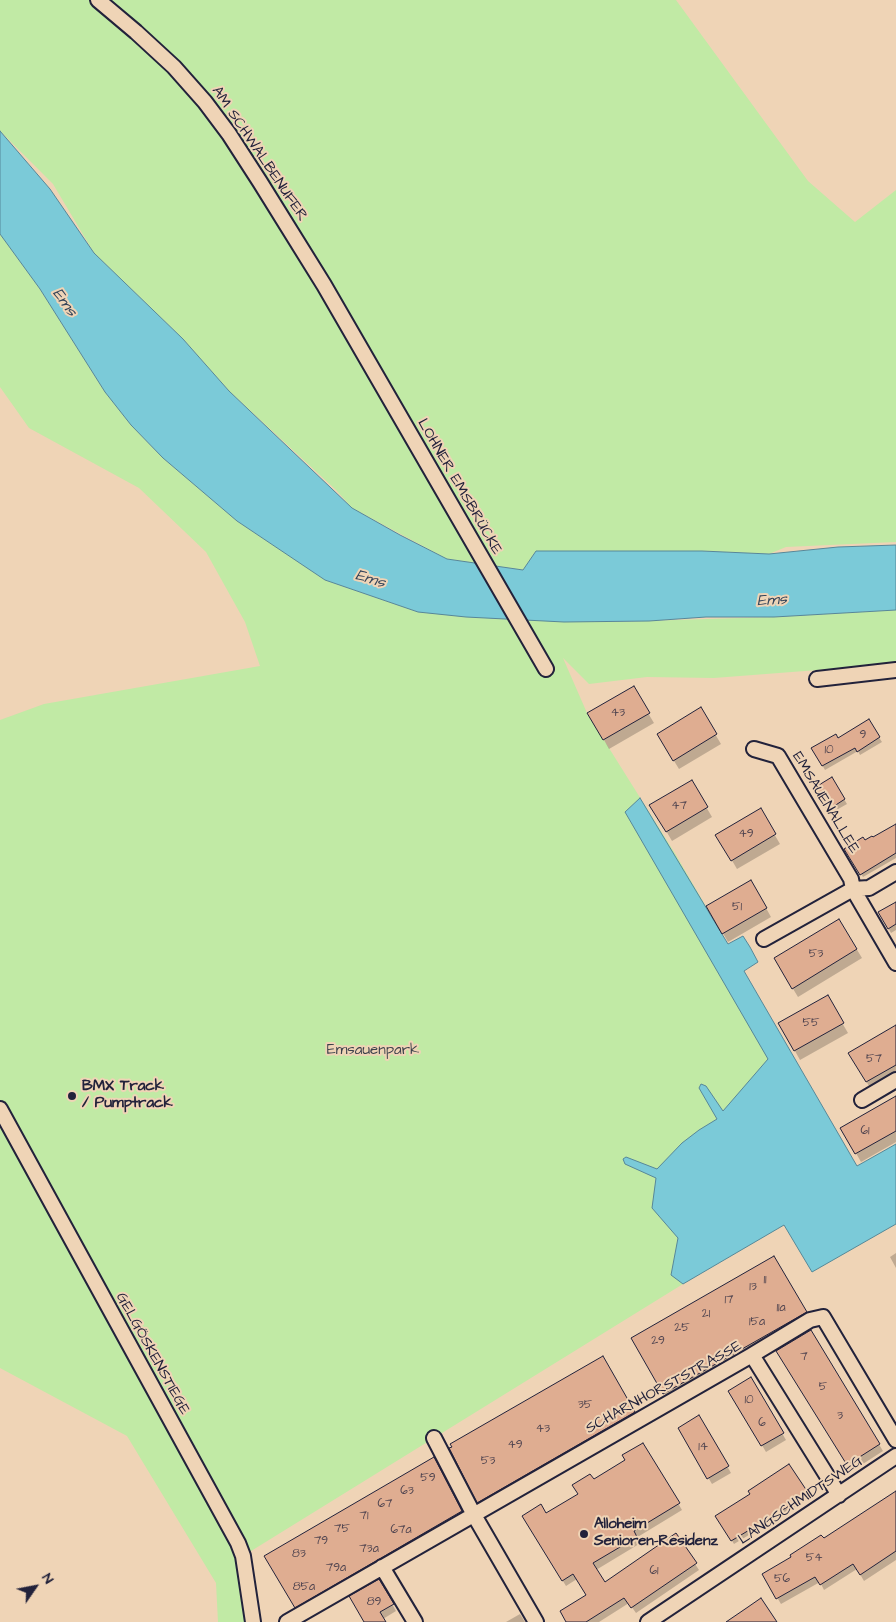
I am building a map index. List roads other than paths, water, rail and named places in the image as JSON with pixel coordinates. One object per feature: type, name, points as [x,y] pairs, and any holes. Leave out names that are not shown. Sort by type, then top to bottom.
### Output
[{"type":"street","name":"AM SCHWALBENUFER","points":[[98,0],[174,67],[205,102],[255,174],[297,240],[362,352]]},
{"type":"street","name":"LOHNER EMSBRÜCKE","points":[[362,352],[546,669]]},
{"type":"street","points":[[817,679],[896,670]]},
{"type":"street","name":"EMSAUENALLEE","points":[[754,749],[778,756],[851,878],[853,889],[896,963]]},
{"type":"street","points":[[764,939],[853,889],[869,888],[896,872]]},
{"type":"street","points":[[862,1100],[896,1080]]},
{"type":"street","name":"GELGÖSKENSTIEGE","points":[[0,1109],[238,1542],[243,1556],[253,1622]]},
{"type":"street","points":[[752,1355],[810,1320],[823,1317],[896,1440]]},
{"type":"street","name":"SCHARNHORSTSTRASSE","points":[[287,1622],[752,1355],[840,1494]]},
{"type":"street","points":[[434,1438],[474,1515],[536,1622]]},
{"type":"street","name":"LANGSCHMIDTSWEG","points":[[648,1622],[896,1456]]},
{"type":"street","points":[[382,1567],[415,1622]]},
{"type":"water","name":"Ems","points":[[0,131],[50,189],[94,253],[183,339],[229,391],[352,508],[400,535],[447,559],[523,570],[536,551],[702,551],[769,554],[838,547],[896,545],[896,610],[774,617],[706,617],[649,621],[564,622],[466,617],[418,612],[325,580],[237,521],[163,458],[131,425],[105,392],[40,289],[0,234]]},
{"type":"water","points":[[640,798],[728,944],[743,936],[750,947],[758,962],[744,971],[857,1166],[896,1144],[896,1224],[812,1272],[784,1225],[683,1284],[671,1275],[678,1238],[652,1208],[656,1178],[625,1164],[623,1159],[626,1157],[657,1169],[682,1143],[717,1119],[699,1088],[701,1084],[706,1086],[723,1111],[768,1059],[625,812]]},
{"type":"place","name":"BMX Track / Pumptrack","points":[[72,1096]]},
{"type":"place","name":"Alloheim Senioren-Residenz","points":[[584,1534]]},
{"type":"park label","name":"Emsauenpark","points":[[373,1051]]}]
